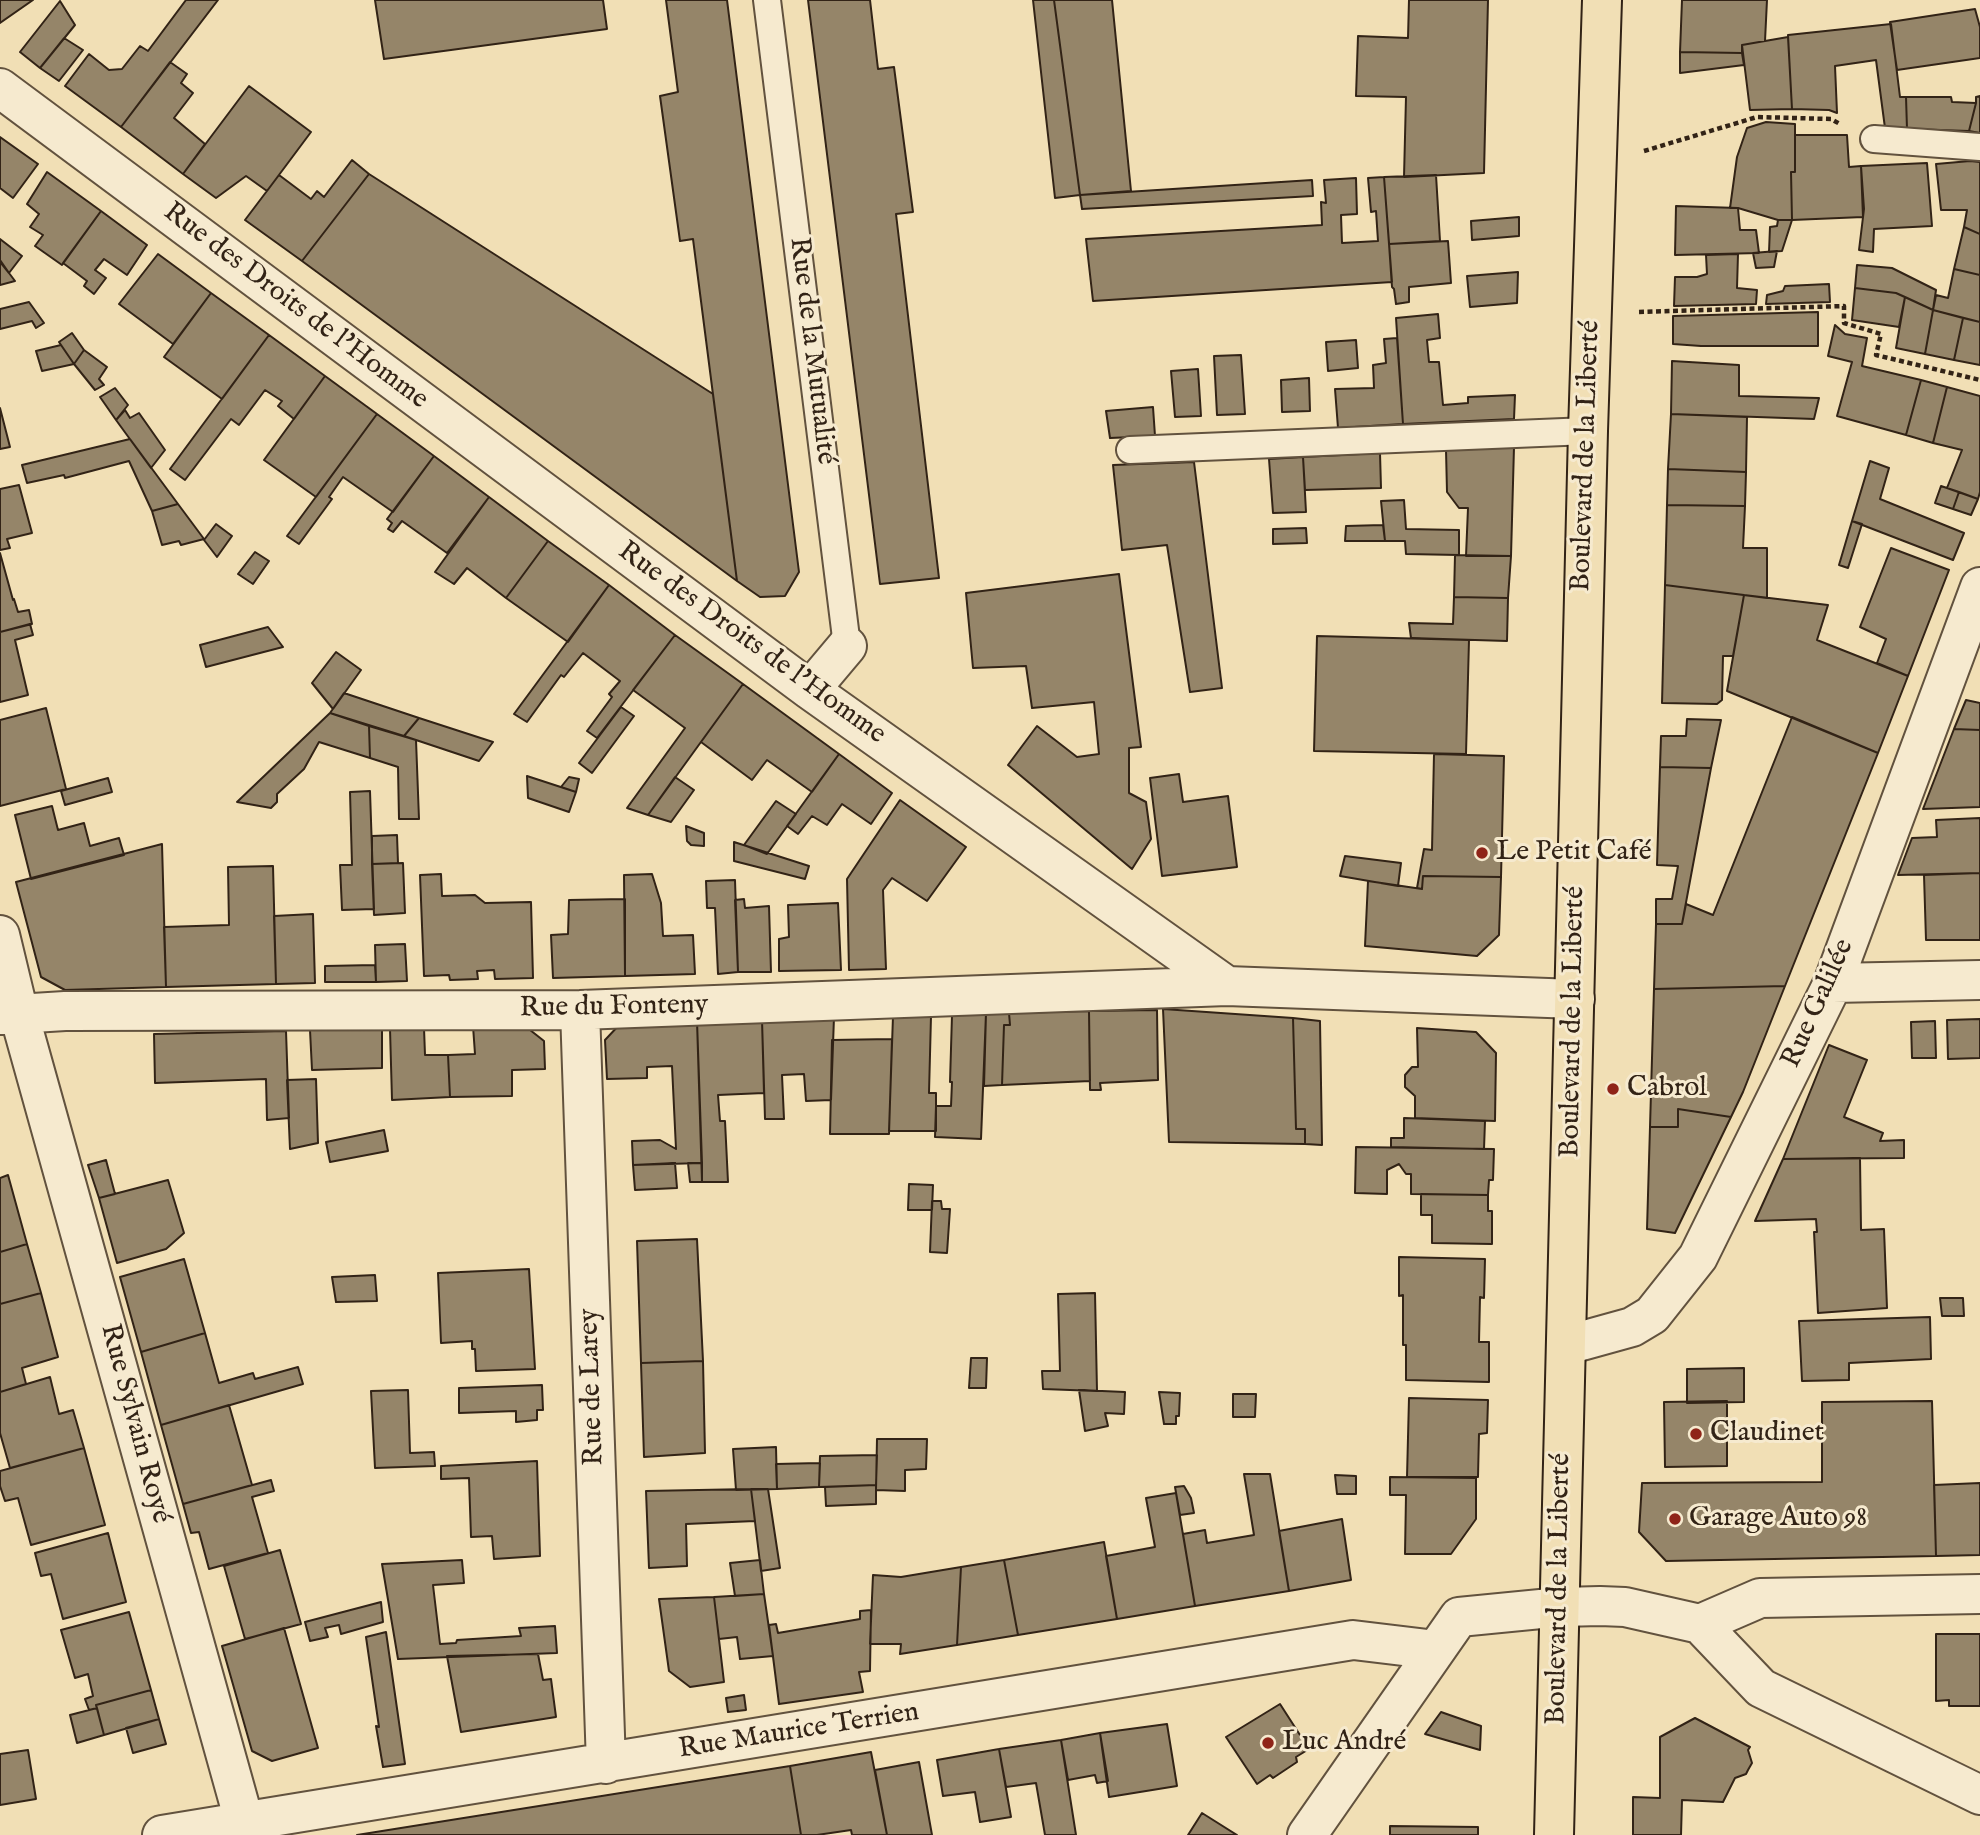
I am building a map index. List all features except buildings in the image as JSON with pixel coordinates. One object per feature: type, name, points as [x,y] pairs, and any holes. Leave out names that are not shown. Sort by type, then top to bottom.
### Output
[{"type":"main road","name":"Boulevard de la Liberté","points":[[1554,1835],[1591,313],[1602,0]]},
{"type":"street","name":"Rue des Droits de l'Homme","points":[[0,88],[810,690],[1227,986]]},
{"type":"street","name":"Rue Galilée","points":[[1567,1345],[1632,1327],[1653,1315],[1698,1257],[1833,983],[1980,587]]},
{"type":"street","name":"Rue de la Mutualité","points":[[810,690],[847,646]]},
{"type":"street","name":"Rue Sylvain Royé","points":[[0,935],[10,1014],[246,1828]]},
{"type":"street","points":[[1833,983],[1980,980]]},
{"type":"street","points":[[1227,986],[1575,999]]},
{"type":"street","name":"Rue du Fonteny","points":[[10,1014],[65,1011],[580,1010],[1227,986]]},
{"type":"street","name":"Rue de Larey","points":[[580,1010],[606,1763]]},
{"type":"street","points":[[1700,1624],[1760,1598],[1980,1594]]},
{"type":"street","points":[[1307,1835],[1459,1617],[1560,1607],[1625,1607],[1700,1624],[1761,1688],[1980,1795]]},
{"type":"street","name":"Rue Maurice Terrien","points":[[162,1835],[246,1828],[606,1763],[1353,1640],[1436,1650]]},
{"type":"lane","name":"Rue de la Mutualité","points":[[767,0],[847,646]]},
{"type":"lane","points":[[1874,139],[1980,147]]},
{"type":"lane","points":[[1130,450],[1588,431]]},
{"type":"path","points":[[1597,165],[1756,117],[1830,119],[1874,139]]},
{"type":"path","points":[[1591,313],[1844,306],[1844,323],[1881,334],[1875,355],[1980,380]]},
{"type":"place","name":"Le Petit Café","points":[[1482,853]]},
{"type":"place","name":"Cabrol","points":[[1613,1089]]},
{"type":"place","name":"Claudinet","points":[[1696,1434]]},
{"type":"place","name":"Garage Auto 98","points":[[1675,1519]]},
{"type":"place","name":"Luc André","points":[[1268,1743]]}]
